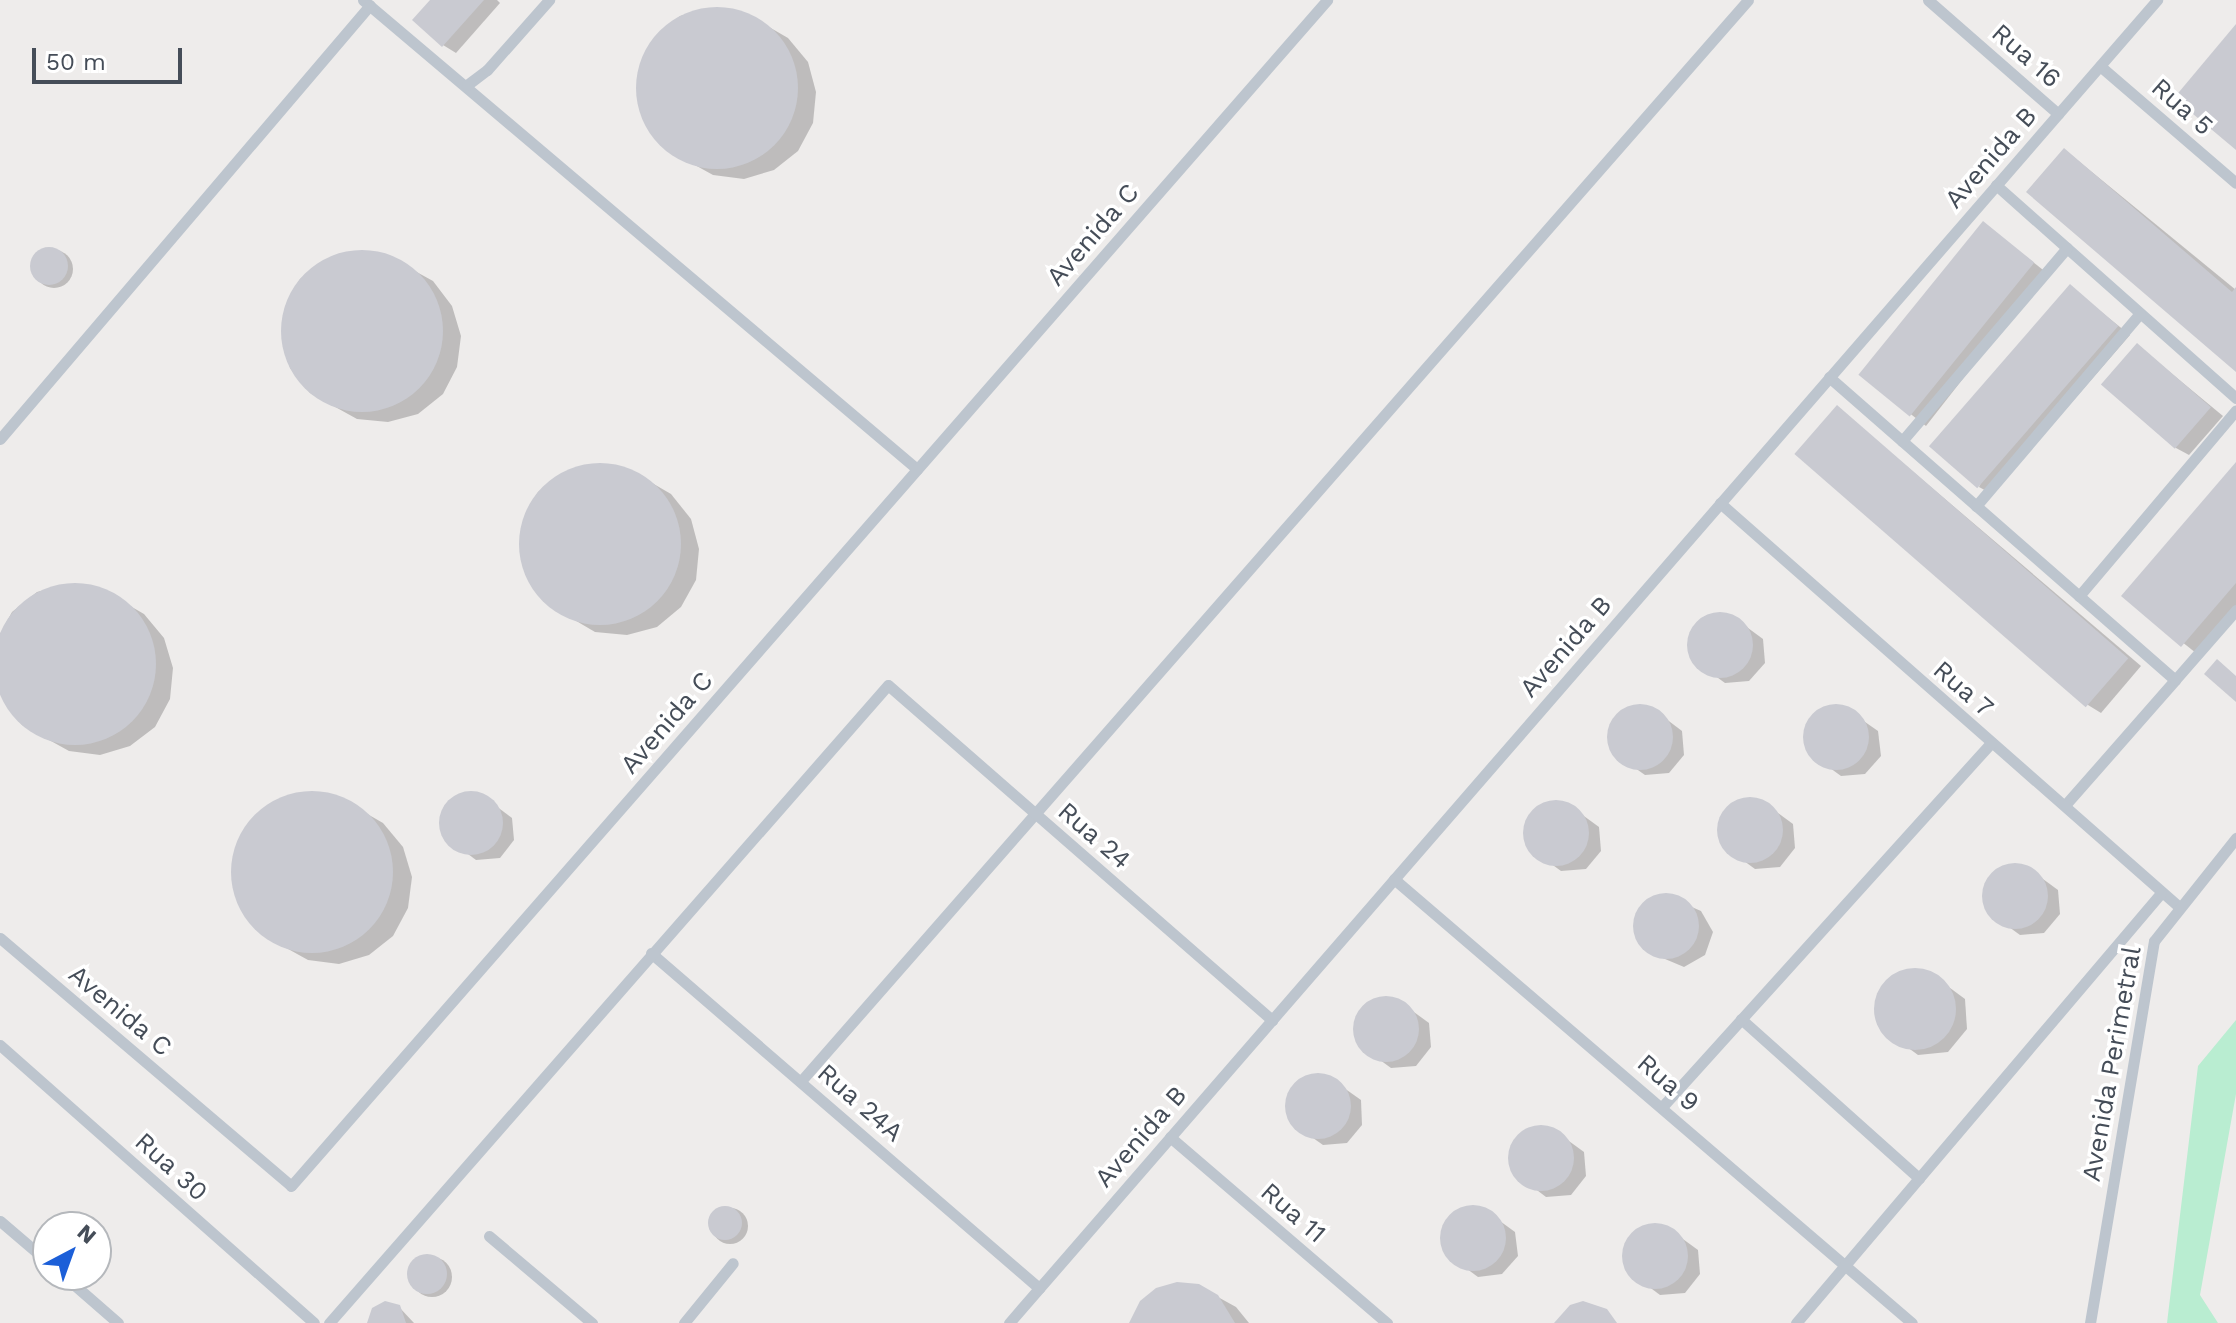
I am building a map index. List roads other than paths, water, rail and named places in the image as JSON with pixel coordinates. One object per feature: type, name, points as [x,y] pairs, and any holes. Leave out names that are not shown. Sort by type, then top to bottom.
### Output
[{"type":"lane","points":[[467,85],[487,70],[549,0]]},
{"type":"lane","name":"Avenida C","points":[[0,938],[291,1186],[1327,0]]},
{"type":"lane","points":[[801,1081],[1748,0]]},
{"type":"lane","name":"Rua 16","points":[[1928,0],[2058,114]]},
{"type":"lane","name":"Avenida B","points":[[1009,1323],[2157,0]]},
{"type":"lane","points":[[0,439],[367,2],[917,469]]},
{"type":"lane","name":"Rua 5","points":[[2100,66],[2236,183]]},
{"type":"lane","points":[[1996,185],[2236,398]]},
{"type":"lane","points":[[1902,441],[2067,248]]},
{"type":"lane","points":[[1976,506],[2140,313]]},
{"type":"lane","points":[[1829,377],[2175,680]]},
{"type":"lane","points":[[2079,596],[2236,410]]},
{"type":"lane","name":"Rua 7","points":[[1720,503],[2178,906]]},
{"type":"lane","points":[[2065,805],[2236,610]]},
{"type":"lane","name":"Rua 24","points":[[651,953],[888,685],[1272,1020]]},
{"type":"lane","points":[[1662,1107],[1991,743]]},
{"type":"lane","name":"Avenida Perimetral","points":[[2090,1323],[2154,941],[2178,906],[2236,838]]},
{"type":"lane","name":"Rua 9","points":[[1394,879],[1912,1323]]},
{"type":"lane","points":[[1796,1323],[2161,893]]},
{"type":"lane","points":[[329,1323],[651,953]]},
{"type":"lane","name":"Rua 24A","points":[[651,953],[1039,1288]]},
{"type":"lane","points":[[1741,1019],[1919,1178]]},
{"type":"lane","name":"Rua 30","points":[[0,1045],[314,1323]]},
{"type":"lane","name":"Rua 11","points":[[1170,1137],[1387,1323]]},
{"type":"lane","points":[[0,1221],[32,1248]]},
{"type":"lane","points":[[489,1236],[592,1323]]},
{"type":"lane","points":[[684,1323],[733,1263]]},
{"type":"lane","points":[[81,1291],[118,1323]]}]
